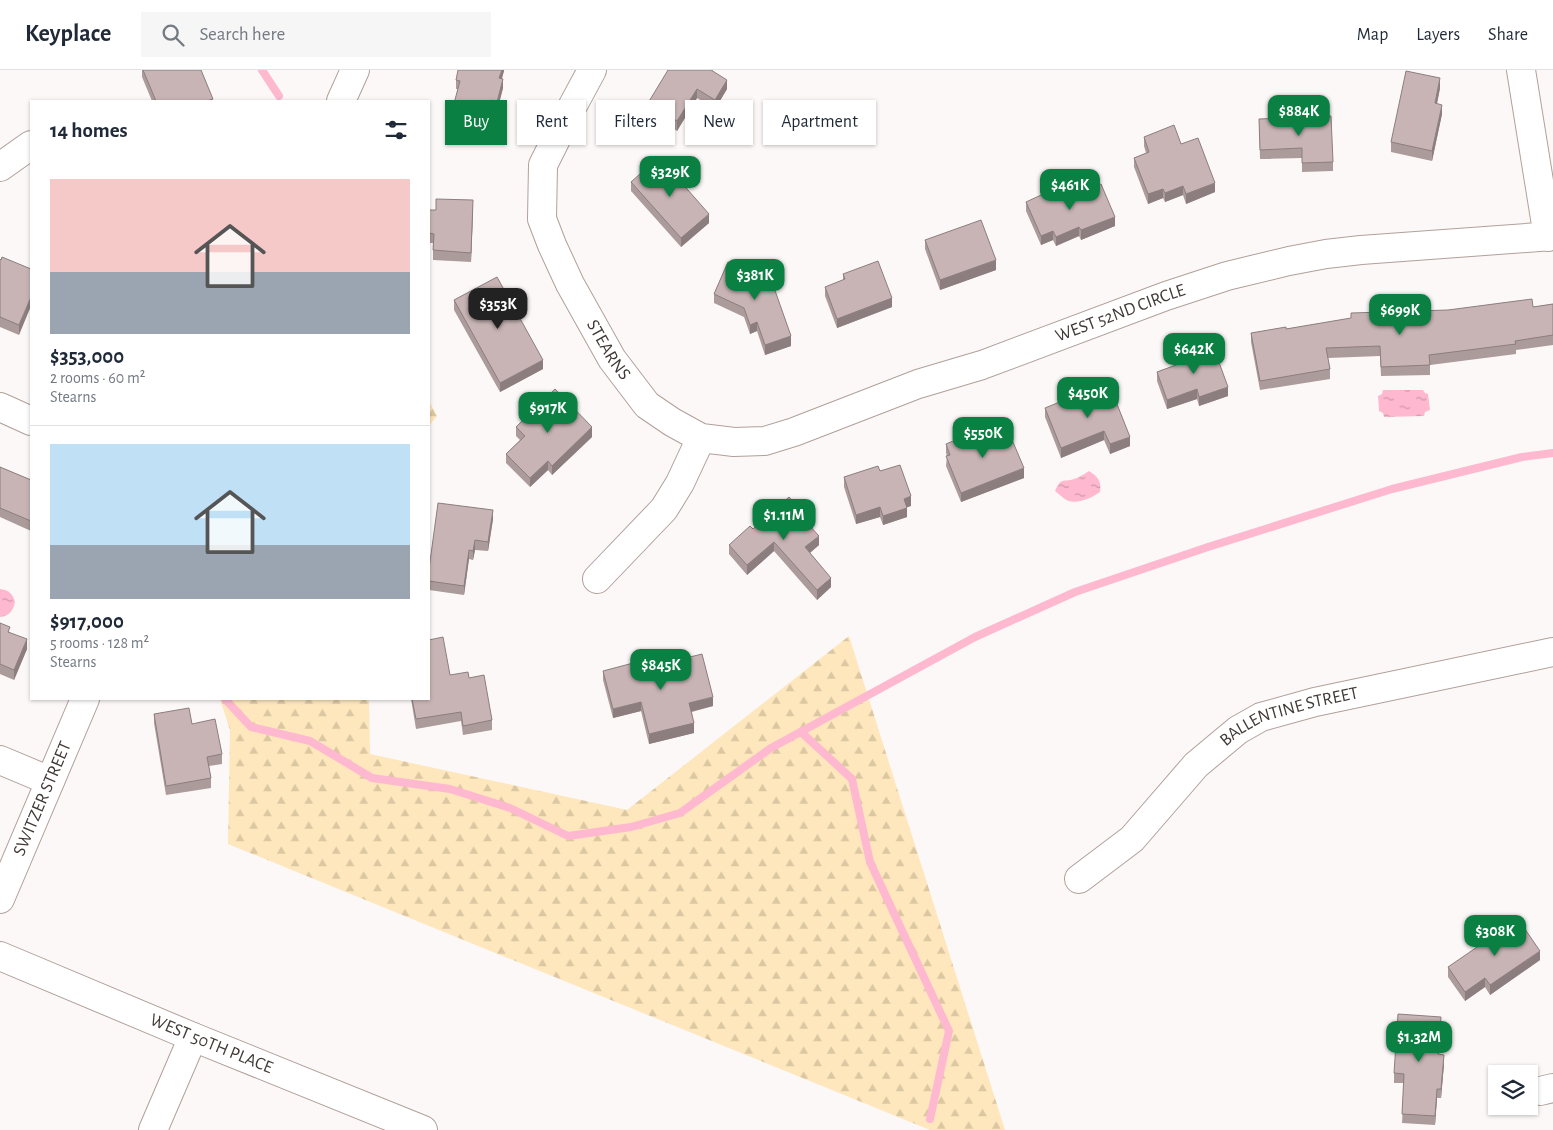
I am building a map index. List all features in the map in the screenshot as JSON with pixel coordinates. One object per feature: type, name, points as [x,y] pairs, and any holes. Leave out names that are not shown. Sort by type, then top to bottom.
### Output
[{"type":"street","points":[[341,100],[355,70]]},
{"type":"street","name":"STEARNS","points":[[592,70],[570,109],[543,165],[542,219],[570,284],[612,359],[646,405],[700,438]]},
{"type":"street","points":[[1521,70],[1551,236]]},
{"type":"street","points":[[0,167],[30,146]]},
{"type":"street","name":"WEST 52ND CIRCLE","points":[[700,438],[734,442],[765,440],[794,432],[918,384],[982,365],[1166,296],[1236,274],[1289,261],[1361,250],[1551,236]]},
{"type":"street","points":[[0,407],[30,421]]},
{"type":"street","points":[[597,579],[664,509],[680,483],[700,438]]},
{"type":"street","name":"BALLENTINE STREET","points":[[1079,879],[1132,839],[1196,766],[1238,730],[1261,717],[1315,702],[1553,652]]},
{"type":"street","name":"SWITZER STREET","points":[[0,899],[86,700]]},
{"type":"street","points":[[0,760],[50,781]]},
{"type":"street","name":"WEST 50TH PLACE","points":[[0,956],[423,1130]]},
{"type":"street","points":[[153,1130],[193,1037]]},
{"type":"green space","points":[[430,403],[437,416],[430,425]]},
{"type":"green space","points":[[849,636],[1005,1130],[930,1130],[228,844],[230,730],[220,700],[369,700],[370,754],[627,810]]},
{"type":"water","points":[[1383,390],[1423,390],[1428,394],[1430,410],[1425,412],[1424,416],[1384,417],[1383,413],[1379,411],[1378,396],[1382,394]]},
{"type":"water","points":[[1089,471],[1100,482],[1100,492],[1097,494],[1086,500],[1073,502],[1055,491],[1061,482],[1082,476]]},
{"type":"water","points":[[0,589],[10,593],[15,602],[13,608],[6,616],[0,617]]},
{"type":"building","points":[[143,70],[201,70],[213,99],[210,100],[156,100]]},
{"type":"building","points":[[458,70],[502,70],[499,78],[503,79],[498,100],[455,100],[460,81],[456,80]]},
{"type":"building","points":[[668,70],[711,70],[727,80],[715,100],[697,89],[690,100],[685,100],[685,108],[677,121],[675,120],[675,100],[650,100]]},
{"type":"building","points":[[1406,71],[1440,78],[1435,103],[1442,105],[1432,151],[1391,142]]},
{"type":"building","points":[[1331,116],[1333,162],[1302,163],[1302,148],[1260,150],[1259,119]]},
{"type":"building","points":[[1174,125],[1181,144],[1198,138],[1215,183],[1186,194],[1183,186],[1165,193],[1163,189],[1148,194],[1134,158],[1149,152],[1144,137]]},
{"type":"building","points":[[659,157],[709,214],[681,238],[631,182]]},
{"type":"building","points":[[1101,184],[1115,217],[1081,230],[1079,227],[1056,237],[1053,231],[1041,236],[1026,202],[1052,190],[1056,199],[1075,191],[1078,193]]},
{"type":"building","points":[[436,199],[473,200],[471,253],[433,250],[434,234],[430,233],[430,210],[436,210]]},
{"type":"building","points":[[981,220],[996,260],[940,280],[925,240]]},
{"type":"building","points":[[2,257],[30,269],[30,299],[19,325],[0,317]]},
{"type":"building","points":[[878,261],[892,298],[837,319],[825,287],[845,279],[843,274]]},
{"type":"building","points":[[728,262],[772,282],[791,336],[765,345],[757,322],[750,325],[744,308],[714,294]]},
{"type":"building","points":[[497,277],[543,360],[500,383],[454,300]]},
{"type":"building","points":[[1532,299],[1533,307],[1553,304],[1553,335],[1515,341],[1516,344],[1429,355],[1430,365],[1381,367],[1380,346],[1326,348],[1330,369],[1260,381],[1251,333],[1351,318],[1351,313],[1448,310]]},
{"type":"building","points":[[1213,346],[1228,387],[1199,397],[1197,389],[1167,400],[1157,372],[1187,361],[1184,356]]},
{"type":"building","points":[[555,389],[592,427],[552,466],[548,461],[530,478],[506,454],[525,436],[516,427]]},
{"type":"building","points":[[1111,389],[1130,437],[1110,444],[1104,431],[1061,448],[1045,408],[1072,397],[1075,403]]},
{"type":"building","points":[[1007,428],[1024,468],[961,493],[946,456],[950,455],[946,444],[970,434],[973,441]]},
{"type":"building","points":[[900,465],[911,496],[904,499],[907,508],[883,516],[880,507],[856,515],[844,477],[878,466],[880,471]]},
{"type":"building","points":[[0,467],[30,480],[30,521],[0,508]]},
{"type":"building","points":[[789,497],[811,521],[808,524],[819,536],[805,547],[831,578],[817,590],[774,542],[747,565],[729,545],[750,526],[753,529]]},
{"type":"building","points":[[438,503],[493,510],[488,542],[475,540],[473,551],[469,550],[464,586],[430,581],[430,562]]},
{"type":"building","points":[[0,623],[10,627],[8,632],[27,639],[14,670],[0,664]]},
{"type":"building","points":[[443,637],[450,675],[468,672],[469,678],[484,675],[492,720],[463,726],[461,712],[416,719],[412,700],[430,700],[430,640]]},
{"type":"building","points":[[702,654],[713,697],[689,703],[694,723],[649,734],[641,702],[613,709],[603,671],[637,662],[638,670]]},
{"type":"building","points":[[189,708],[192,724],[215,719],[222,754],[207,757],[211,778],[166,786],[154,714]]},
{"type":"building","points":[[1518,919],[1540,951],[1490,985],[1485,978],[1465,992],[1448,967]]},
{"type":"building","points":[[1398,1014],[1441,1017],[1438,1054],[1444,1055],[1441,1089],[1437,1089],[1435,1116],[1402,1114],[1404,1074],[1394,1073]]},
{"type":"waterway","points":[[262,70],[279,96]]},
{"type":"waterway","points":[[226,700],[251,727],[310,741],[372,778],[450,789],[510,808],[568,836],[631,827],[680,813],[771,748],[975,637],[1075,592],[1208,547],[1392,489],[1522,457],[1553,453]]},
{"type":"waterway","points":[[801,732],[852,779],[870,862],[949,1031],[930,1119]]}]
